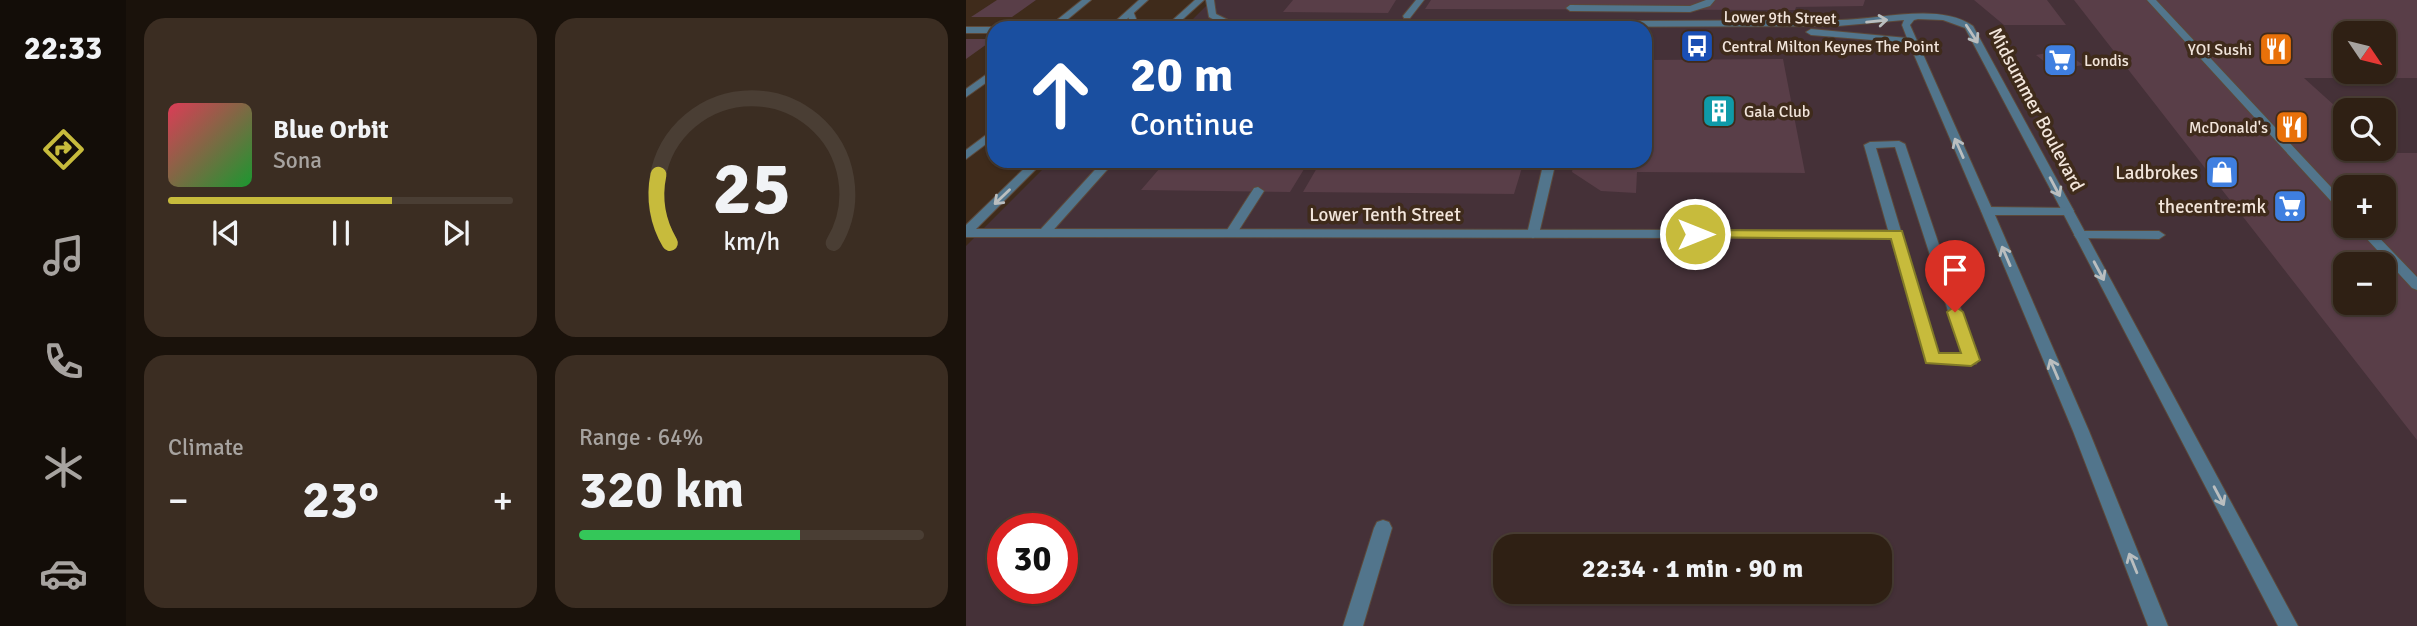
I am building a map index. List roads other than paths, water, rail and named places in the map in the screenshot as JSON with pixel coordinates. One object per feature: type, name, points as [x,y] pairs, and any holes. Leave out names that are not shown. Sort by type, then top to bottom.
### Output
[{"type":"street","points":[[1060,21],[1087,0]]},
{"type":"street","points":[[1120,21],[1144,0]]},
{"type":"street","points":[[1176,21],[1200,0]]},
{"type":"street","name":"Lower 9th Street","points":[[1210,0],[1212,15],[1220,21]]},
{"type":"street","points":[[1407,16],[1420,0]]},
{"type":"street","points":[[1570,8],[1690,9],[1707,4],[1711,0]]},
{"type":"street","points":[[2151,0],[2333,196]]},
{"type":"street","points":[[1129,13],[1133,21]]},
{"type":"street","name":"Midsummer Boulevard","points":[[1911,17],[1930,14],[1951,17],[1969,26],[2288,626]]},
{"type":"street","points":[[1911,17],[1906,25],[2081,431],[2158,626]]},
{"type":"street","name":"Lower 9th Street","points":[[1652,24],[1867,22],[1911,17]]},
{"type":"street","points":[[966,30],[987,30]]},
{"type":"street","name":"Lower 9th Street","points":[[1652,32],[1826,32],[1914,41]]},
{"type":"street","points":[[966,94],[987,78]]},
{"type":"street","points":[[966,156],[987,138]]},
{"type":"street","points":[[1899,144],[1971,360],[1932,359],[1896,234],[1870,145],[1899,144]]},
{"type":"street","points":[[966,232],[1031,168]]},
{"type":"street","points":[[1044,233],[1103,168]]},
{"type":"street","points":[[1533,234],[1548,168]]},
{"type":"street","points":[[1231,233],[1258,191]]},
{"type":"street","points":[[1987,211],[2068,211]]},
{"type":"street","name":"Lower Tenth Street","points":[[966,232],[1896,234]]},
{"type":"street","points":[[2080,235],[2159,235]]},
{"type":"street","points":[[2372,238],[2417,285]]},
{"type":"street","points":[[1353,626],[1384,528]]},
{"type":"place","name":"Central Milton Keynes The Point","points":[[1697,46]]},
{"type":"place","name":"YO! Sushi","points":[[2276,49]]},
{"type":"place","name":"Londis","points":[[2060,60]]},
{"type":"place","name":"Gala Club","points":[[1719,111]]},
{"type":"place","name":"McDonald's","points":[[2292,127]]},
{"type":"place","name":"Ladbrokes","points":[[2222,172]]},
{"type":"place","name":"thecentre:mk","points":[[2290,206]]}]
